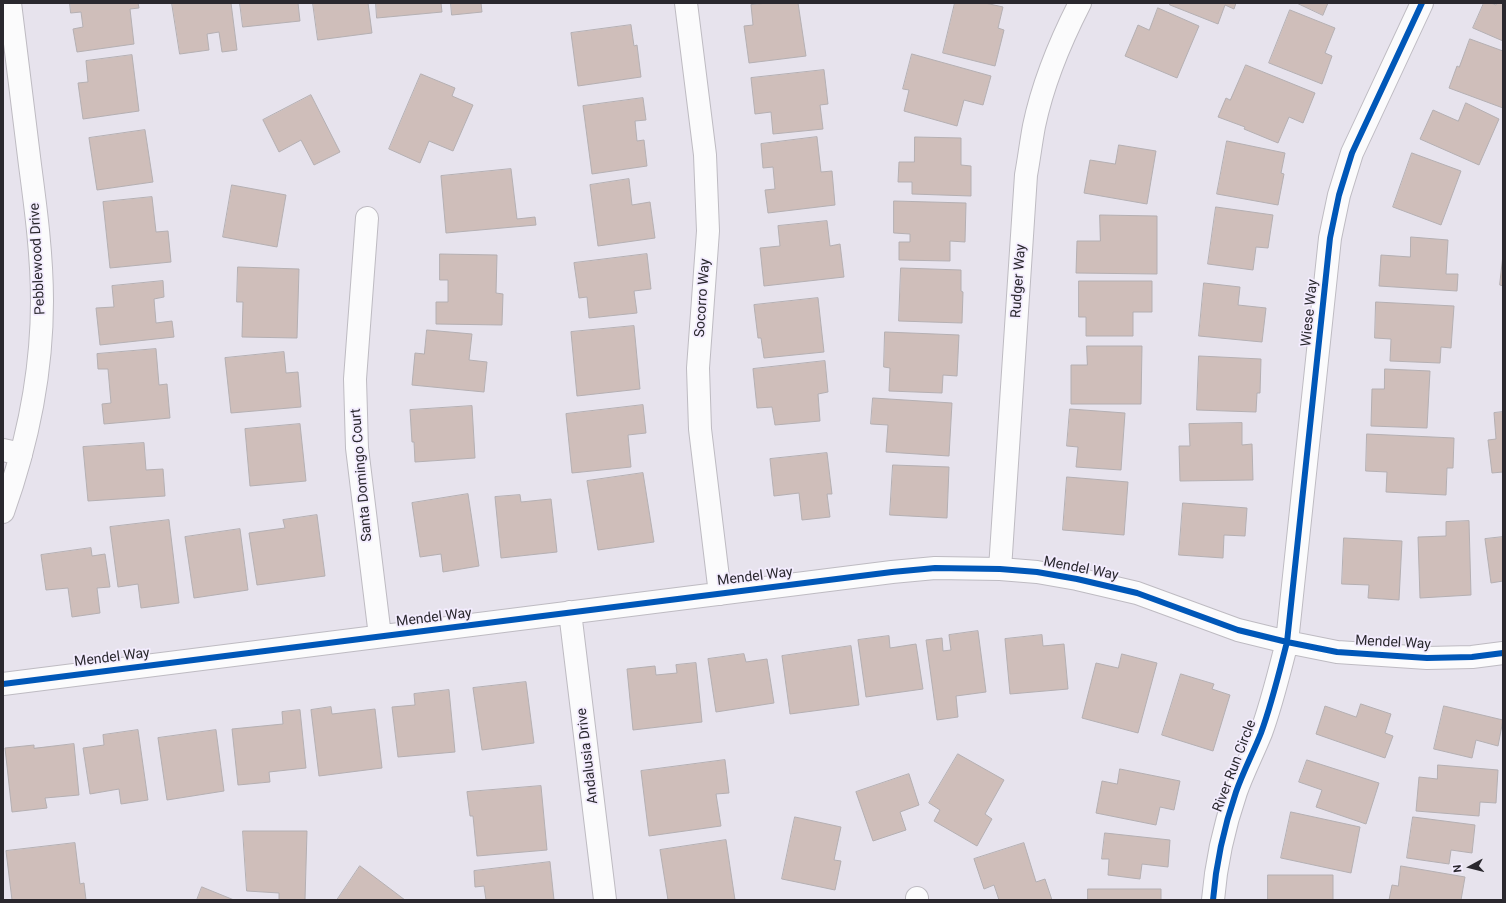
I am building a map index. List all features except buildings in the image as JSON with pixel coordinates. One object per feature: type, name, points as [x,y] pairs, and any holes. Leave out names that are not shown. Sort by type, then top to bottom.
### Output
[{"type":"street","name":"Pebblewood Drive","points":[[3,512],[12,452],[28,428],[38,365],[42,302],[39,237],[10,3]]},
{"type":"street","name":"Socorro Way","points":[[686,3],[705,155],[708,231],[698,368],[700,429],[720,594]]},
{"type":"street","name":"Rudger Way","points":[[1000,568],[1026,175],[1034,126],[1047,79],[1064,33],[1080,3]]},
{"type":"street","name":"Wiese Way","points":[[1287,642],[1330,238],[1339,195],[1352,153],[1422,3]]},
{"type":"street","name":"Santa Domingo Court","points":[[367,218],[355,379],[356,433],[380,636]]},
{"type":"street","name":"Mendel Way","points":[[3,684],[570,612],[935,568],[1000,568],[1037,572],[1077,579],[1137,593],[1238,630],[1337,652],[1427,658],[1472,657],[1503,653]]},
{"type":"street","name":"Andalusia Drive","points":[[570,612],[605,900]]},
{"type":"street","name":"River Run Circle","points":[[1214,900],[1215,875],[1223,833],[1236,792],[1260,734],[1273,697],[1287,642]]},
{"type":"cycle path","points":[[1213,900],[1218,859],[1228,818],[1239,785],[1265,722],[1287,642],[1330,238],[1339,195],[1352,153],[1422,3]]},
{"type":"cycle path","points":[[3,684],[892,572],[935,568],[1000,569],[1037,572],[1077,579],[1137,593],[1238,630],[1337,652],[1427,658],[1472,657],[1503,653]]}]
